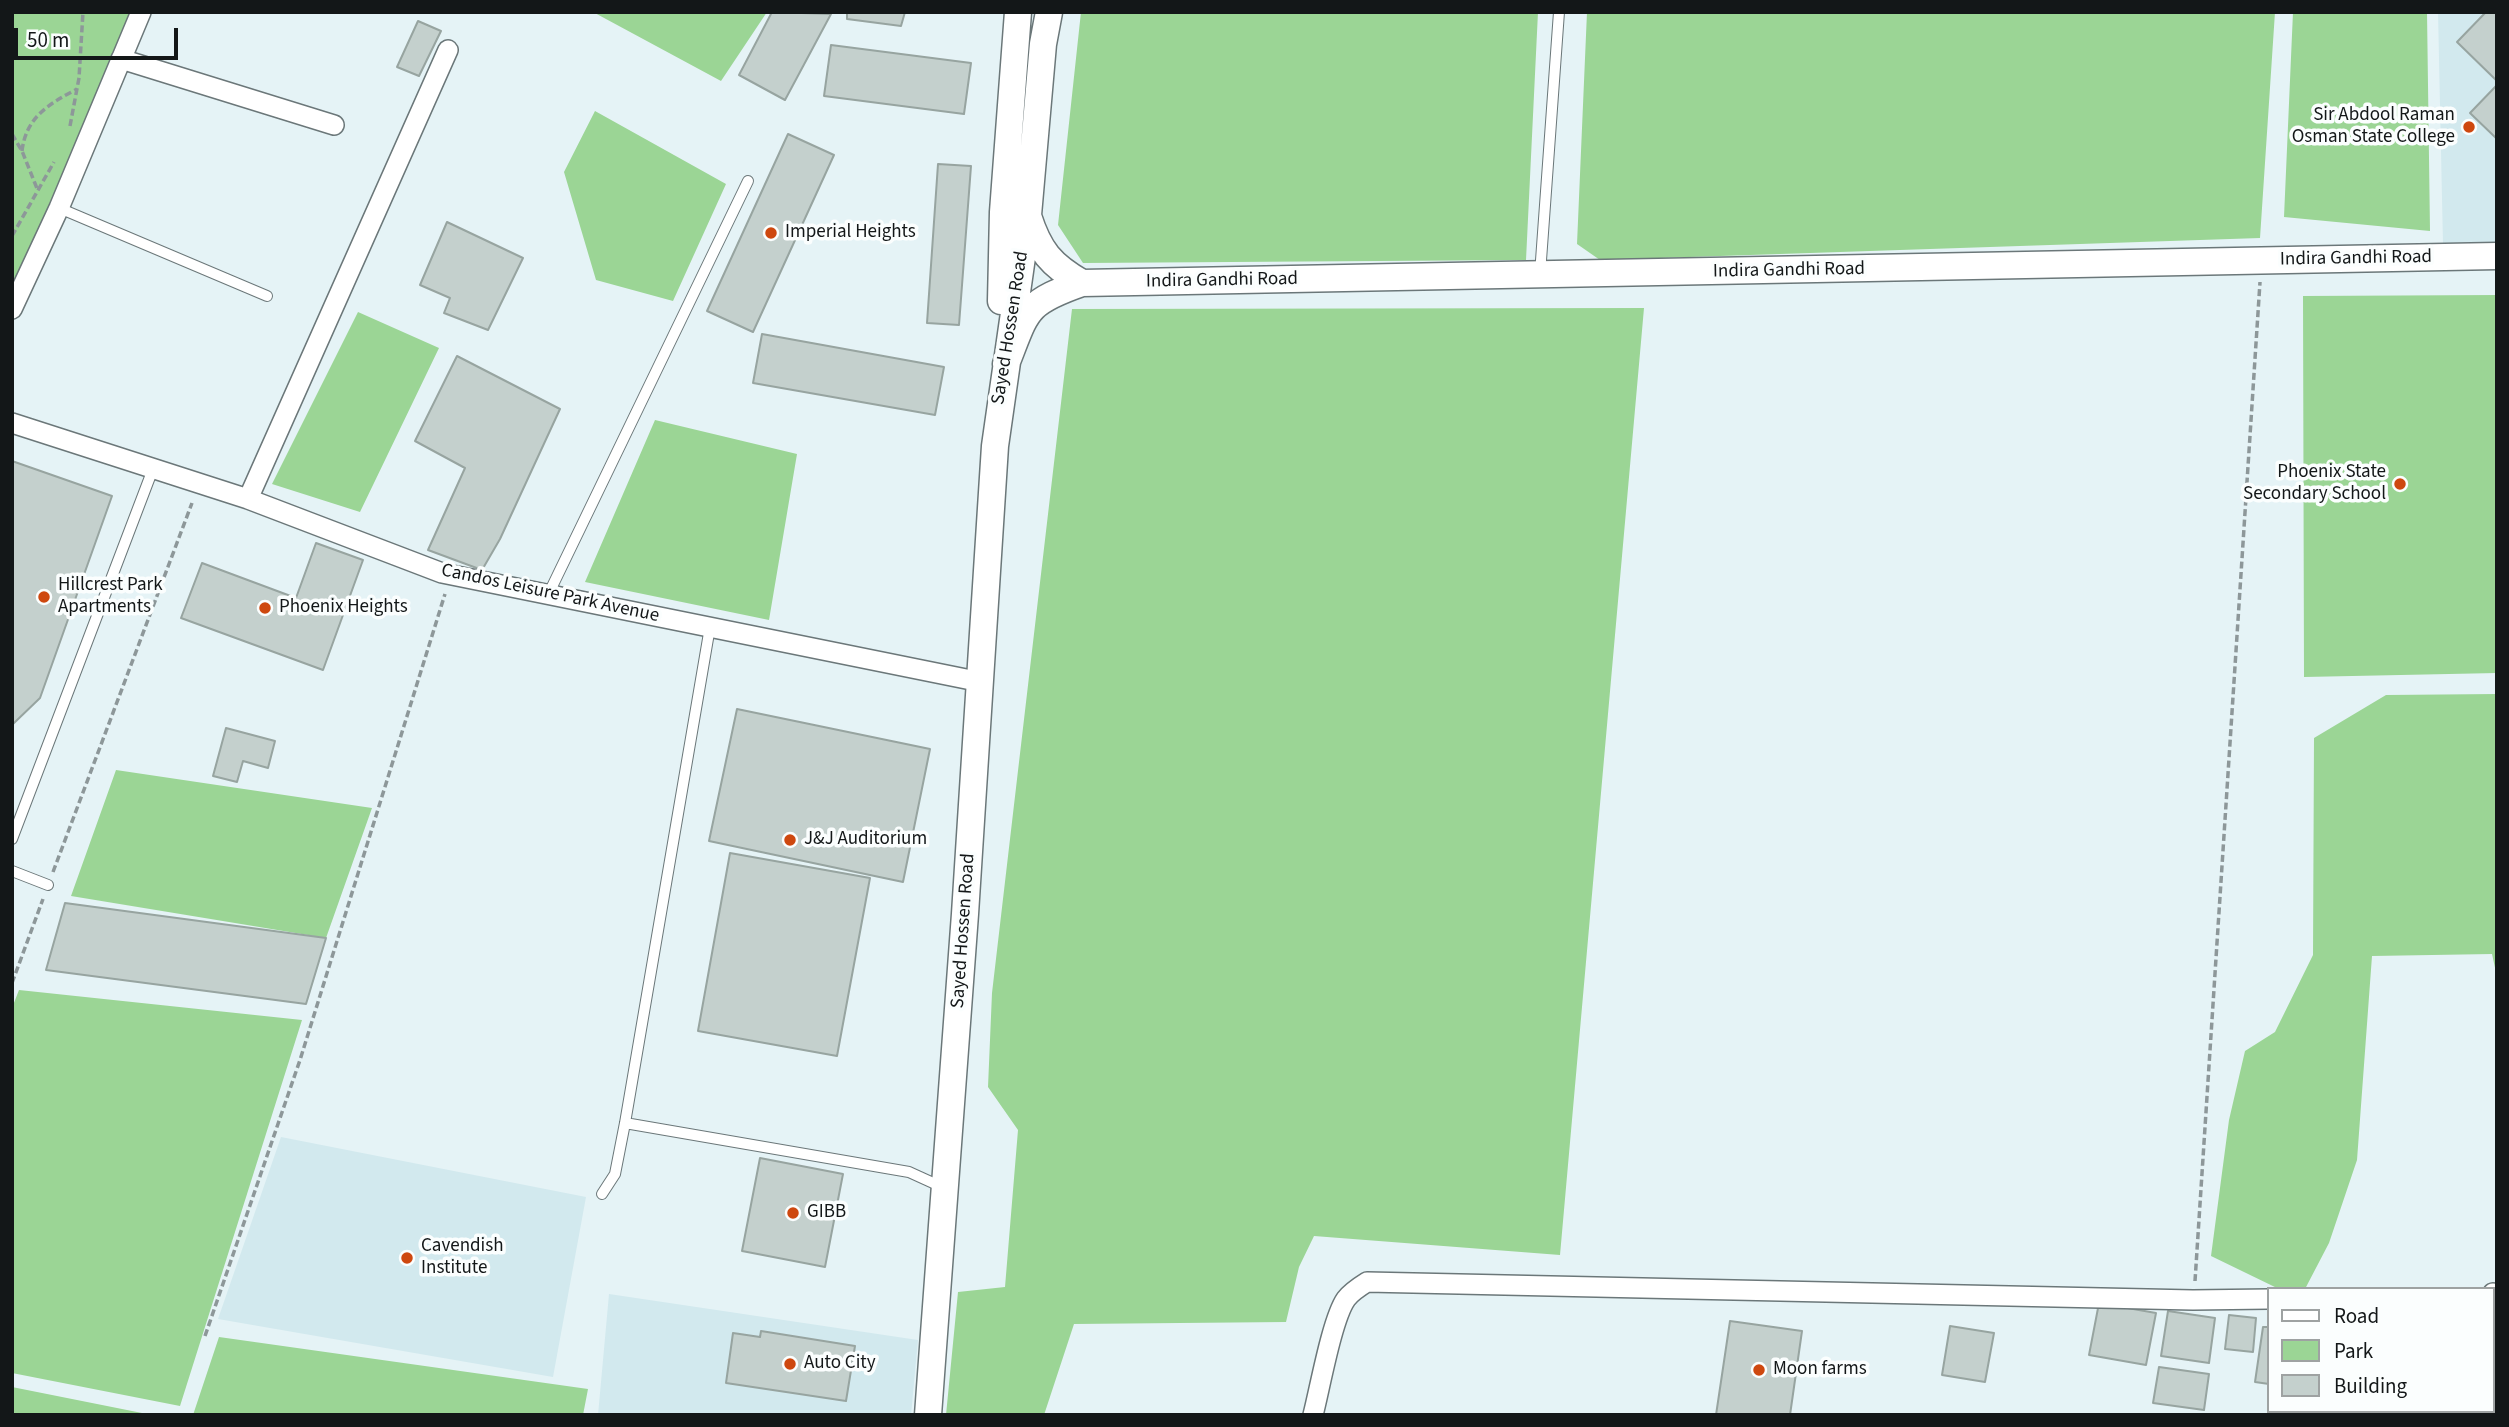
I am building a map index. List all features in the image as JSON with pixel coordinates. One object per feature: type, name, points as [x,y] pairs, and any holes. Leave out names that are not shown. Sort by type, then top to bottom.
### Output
[{"type":"main road","name":"Sayed Hossen Road","points":[[998,415],[1003,212],[1018,12]]},
{"type":"main road","name":"Sayed Hossen Road","points":[[928,1415],[981,682],[995,446],[1028,215],[1043,44],[1049,12]]},
{"type":"main road","points":[[1028,215],[1035,239],[1047,258],[1082,283]]},
{"type":"main road","name":"Indira Gandhi Road","points":[[1006,364],[1022,323],[1033,305],[1052,293],[1082,283],[2497,256]]},
{"type":"street","points":[[12,309],[59,208],[141,12]]},
{"type":"street","points":[[248,499],[448,50]]},
{"type":"street","points":[[121,59],[334,125]]},
{"type":"street","name":"Candos Leisure Park Avenue","points":[[12,423],[248,499],[449,575],[981,682]]},
{"type":"street","points":[[1313,1415],[1337,1321],[1345,1301],[1355,1289],[1367,1282],[2193,1300],[2268,1299]]},
{"type":"lane","points":[[1540,276],[1559,12]]},
{"type":"lane","points":[[548,595],[748,181]]},
{"type":"lane","points":[[59,208],[267,296]]},
{"type":"lane","points":[[12,839],[153,468]]},
{"type":"lane","points":[[602,1194],[615,1174],[625,1123],[710,627]]},
{"type":"lane","points":[[12,871],[48,885]]},
{"type":"lane","points":[[625,1123],[909,1171],[944,1187]]},
{"type":"path","points":[[68,136],[77,89],[83,12]]},
{"type":"path","points":[[22,151],[24,135],[38,114],[77,89]]},
{"type":"path","points":[[12,134],[38,191]]},
{"type":"path","points":[[12,236],[56,158]]},
{"type":"path","points":[[2193,1300],[2262,261]]},
{"type":"path","points":[[12,982],[199,483]]},
{"type":"path","points":[[205,1336],[300,1060],[449,575]]},
{"type":"shaded area","name":"Sir Abdool Raman Osman State College","points":[[2438,12],[2497,12],[2497,242],[2443,244]]},
{"type":"shaded area","name":"Cavendish Institute","points":[[281,1137],[586,1197],[553,1377],[218,1319]]},
{"type":"shaded area","points":[[609,1294],[918,1340],[911,1415],[598,1415]]},
{"type":"green space","points":[[12,12],[140,12],[12,306]]},
{"type":"green space","points":[[593,12],[767,12],[721,81]]},
{"type":"green space","points":[[1081,12],[1538,12],[1526,260],[1083,263],[1058,225]]},
{"type":"green space","points":[[1587,12],[2275,12],[2260,238],[1600,260],[1577,244]]},
{"type":"green space","points":[[2293,12],[2427,12],[2430,231],[2284,217]]},
{"type":"green space","points":[[595,111],[726,184],[673,301],[596,280],[564,172]]},
{"type":"green space","name":"Phoenix State Secondary School","points":[[2497,295],[2497,673],[2304,677],[2303,296]]},
{"type":"green space","points":[[1644,308],[1560,1255],[1314,1236],[1299,1267],[1286,1322],[1074,1324],[1044,1415],[946,1415],[958,1292],[1005,1287],[1018,1130],[988,1087],[992,993],[1072,309]]},
{"type":"green space","points":[[358,312],[439,348],[360,512],[272,484]]},
{"type":"green space","points":[[655,420],[797,454],[769,620],[585,582]]},
{"type":"green space","points":[[2497,694],[2497,977],[2492,954],[2372,956],[2357,1160],[2329,1243],[2306,1287],[2275,1287],[2211,1256],[2229,1120],[2245,1051],[2275,1032],[2313,955],[2314,738],[2386,695]]},
{"type":"green space","points":[[116,770],[372,808],[326,938],[71,896]]},
{"type":"green space","points":[[19,990],[302,1020],[180,1406],[12,1373],[12,1008]]},
{"type":"green space","points":[[219,1337],[588,1389],[583,1415],[193,1415]]},
{"type":"green space","points":[[12,1387],[152,1415],[12,1415]]},
{"type":"building","points":[[772,12],[831,14],[785,100],[739,75]]},
{"type":"building","points":[[847,12],[905,12],[901,26],[847,19]]},
{"type":"building","points":[[2486,12],[2497,12],[2497,81],[2457,42]]},
{"type":"building","points":[[418,21],[441,31],[419,76],[397,67]]},
{"type":"building","points":[[831,45],[971,63],[964,114],[824,96]]},
{"type":"building","points":[[2497,85],[2497,139],[2470,113]]},
{"type":"building","name":"Imperial Heights","points":[[788,134],[834,155],[753,332],[707,311]]},
{"type":"building","points":[[938,164],[971,166],[959,325],[927,323]]},
{"type":"building","points":[[447,222],[523,258],[488,330],[444,313],[450,298],[420,285]]},
{"type":"building","points":[[762,334],[944,367],[935,415],[753,383]]},
{"type":"building","points":[[457,356],[560,409],[500,539],[482,570],[428,550],[465,468],[415,441]]},
{"type":"building","name":"Hillcrest Park Apartments","points":[[12,461],[112,496],[40,698],[13,724]]},
{"type":"building","name":"Phoenix Heights","points":[[316,543],[363,560],[323,670],[181,618],[202,563],[296,598]]},
{"type":"building","points":[[737,709],[930,749],[903,882],[709,841]]},
{"type":"building","points":[[226,728],[275,741],[268,768],[243,761],[237,782],[213,776]]},
{"type":"building","points":[[730,853],[870,878],[837,1056],[698,1031]]},
{"type":"building","points":[[65,903],[326,938],[306,1004],[46,970]]},
{"type":"building","name":"GIBB","points":[[760,1158],[843,1174],[825,1267],[742,1251]]},
{"type":"building","points":[[2099,1303],[2156,1313],[2146,1365],[2089,1355]]},
{"type":"building","points":[[2495,1304],[2497,1305],[2495,1359]]},
{"type":"building","points":[[2168,1311],[2215,1318],[2209,1363],[2161,1356]]},
{"type":"building","points":[[2229,1315],[2256,1318],[2253,1352],[2225,1349]]},
{"type":"building","name":"Moon farms","points":[[1730,1321],[1802,1331],[1790,1415],[1716,1415]]},
{"type":"building","points":[[1950,1326],[1994,1333],[1985,1382],[1942,1375]]},
{"type":"building","points":[[2263,1327],[2268,1327],[2268,1384],[2255,1382]]},
{"type":"building","name":"Auto City","points":[[761,1331],[855,1346],[846,1401],[726,1383],[733,1333],[760,1337]]},
{"type":"building","points":[[2495,1363],[2497,1363],[2495,1410]]},
{"type":"building","points":[[2159,1367],[2209,1374],[2204,1410],[2153,1403]]},
{"type":"building","points":[[2381,1413],[2393,1415],[2348,1415]]},
{"type":"building","points":[[2416,1413],[2457,1414],[2416,1415]]},
{"type":"place","name":"Sir Abdool Raman Osman State College","points":[[2469,127]]},
{"type":"place","name":"Imperial Heights","points":[[771,233]]},
{"type":"place","name":"Phoenix State Secondary School","points":[[2400,484]]},
{"type":"place","name":"Hillcrest Park Apartments","points":[[44,597]]},
{"type":"place","name":"Phoenix Heights","points":[[265,608]]},
{"type":"place","name":"J&J Auditorium","points":[[790,840]]},
{"type":"place","name":"GIBB","points":[[793,1213]]},
{"type":"place","name":"Cavendish Institute","points":[[407,1258]]},
{"type":"place","name":"Auto City","points":[[790,1364]]},
{"type":"place","name":"Moon farms","points":[[1759,1370]]}]
